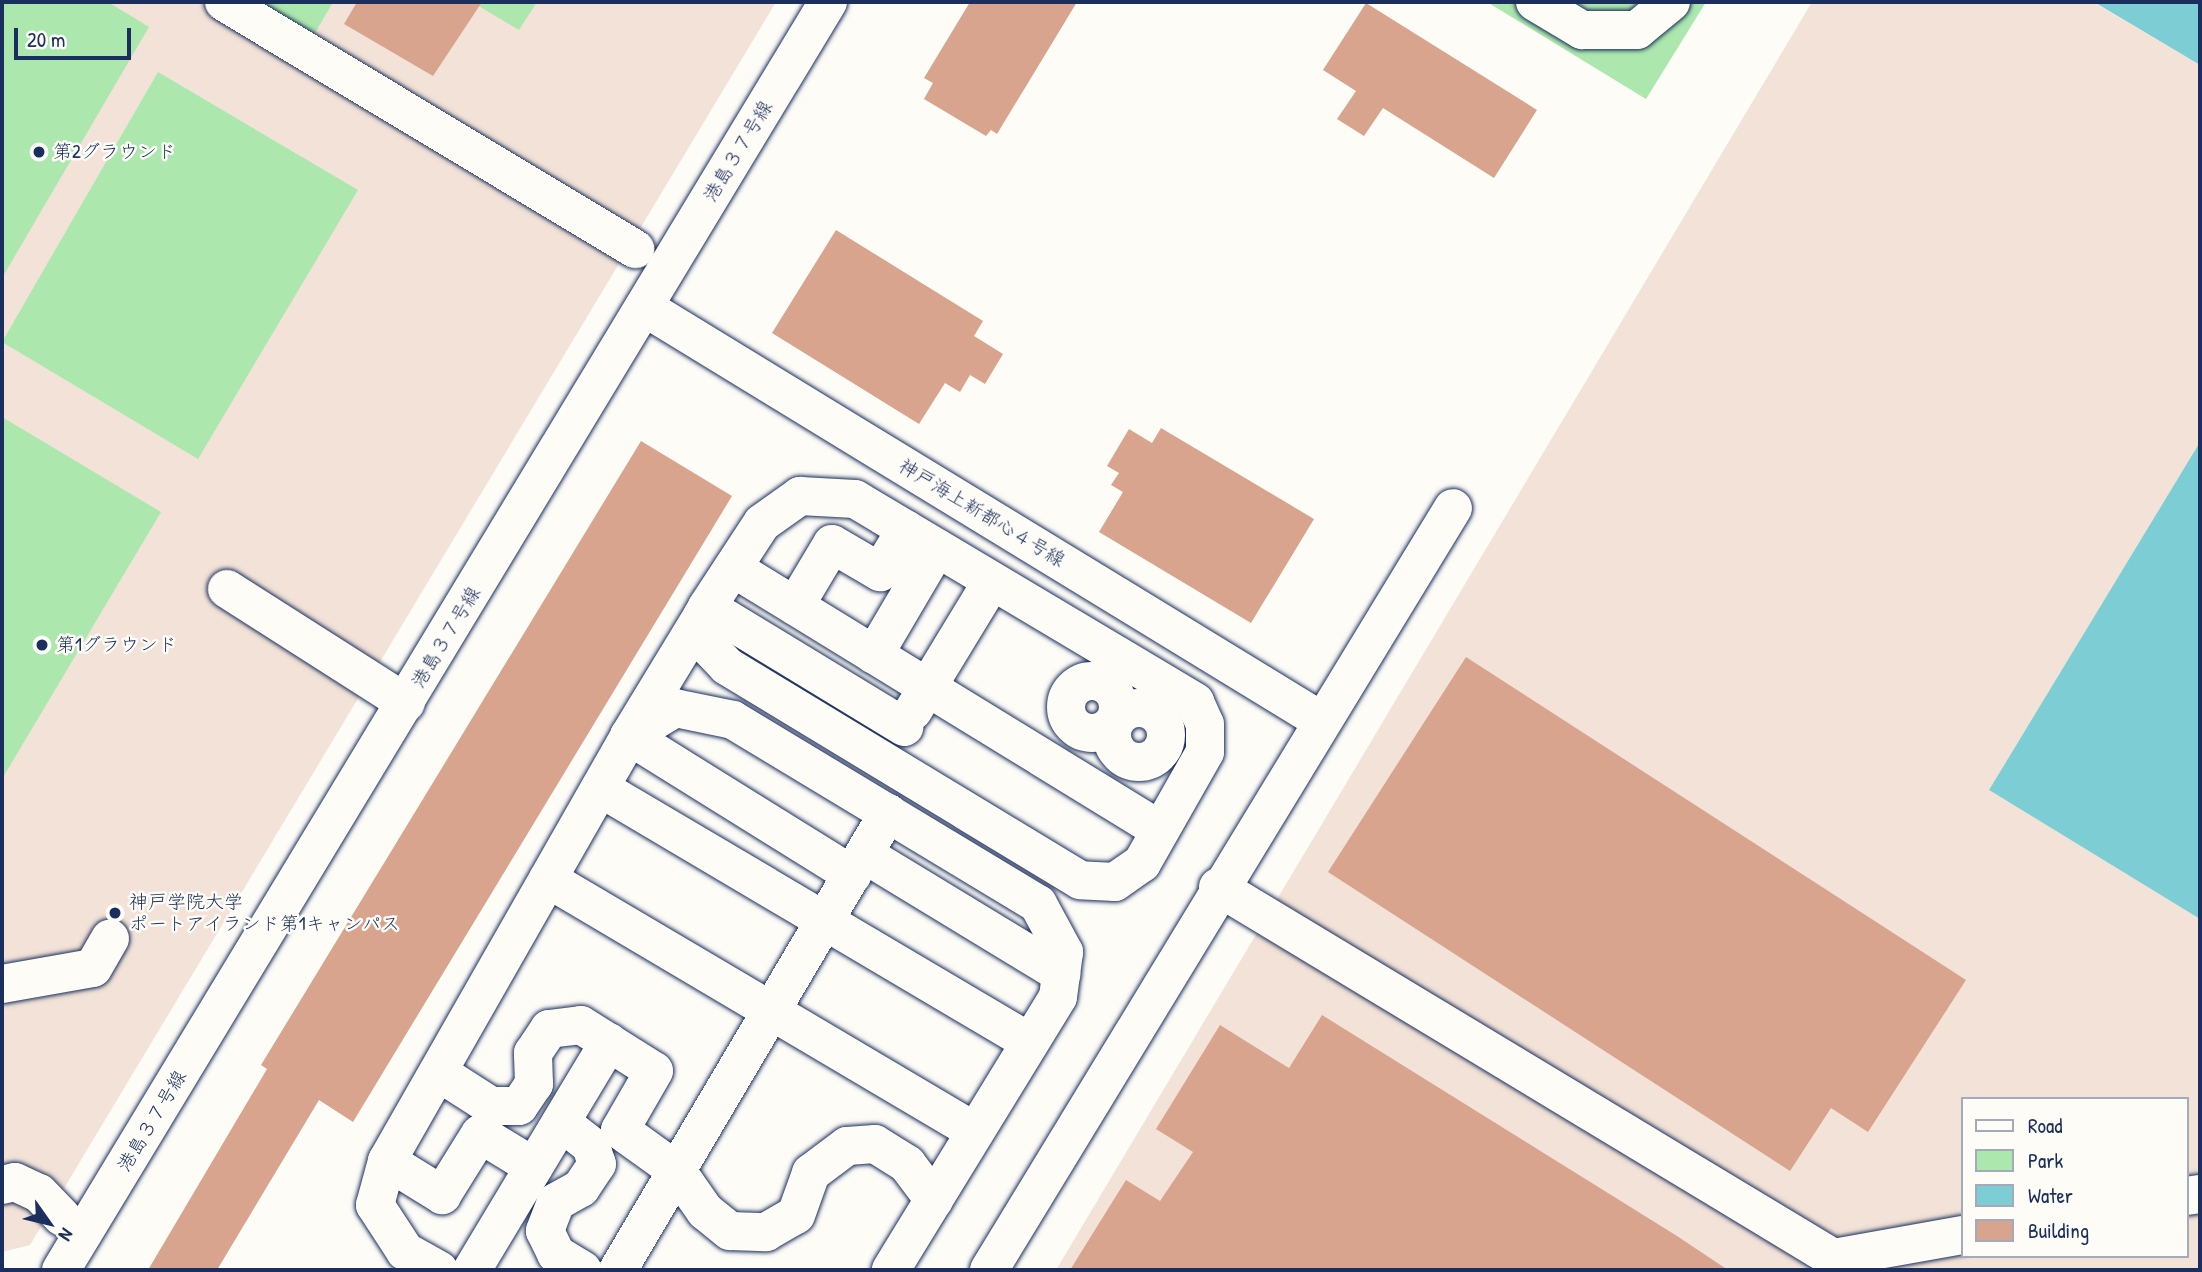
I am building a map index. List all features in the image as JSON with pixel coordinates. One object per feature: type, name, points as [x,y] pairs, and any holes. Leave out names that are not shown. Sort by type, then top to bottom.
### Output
[{"type":"street","points":[[224,2],[635,249]]},
{"type":"street","name":"港島３７号線","points":[[61,1270],[828,2]]},
{"type":"street","points":[[1535,2],[1582,30],[1637,30],[1671,2]]},
{"type":"street","name":"神戸海上新都心４号線","points":[[644,307],[1320,720]]},
{"type":"street","points":[[439,1270],[405,1251],[375,1205],[387,1161],[629,736],[705,612],[762,523],[800,496],[855,499],[1195,702],[1205,724],[1205,752],[1142,863],[1115,882],[1080,880],[727,666],[707,645],[705,612]]},
{"type":"street","points":[[989,1270],[1218,887],[1453,508]]},
{"type":"street","points":[[795,606],[832,544],[880,572],[921,538]]},
{"type":"street","points":[[874,655],[921,538]]},
{"type":"street","points":[[733,568],[1160,830]]},
{"type":"street","points":[[884,760],[992,581]]},
{"type":"street","points":[[227,589],[406,703]]},
{"type":"street","points":[[705,612],[904,727]]},
{"type":"street","points":[[629,736],[675,708],[733,720],[1038,904],[1064,952],[1058,997],[891,1270]]},
{"type":"street","points":[[1114,720],[1114,746],[1126,759],[1152,759],[1164,746],[1197,766]]},
{"type":"street","points":[[629,736],[1061,974]]},
{"type":"street","points":[[600,788],[1030,1042]]},
{"type":"street","points":[[618,1270],[888,813]]},
{"type":"street","points":[[548,879],[975,1132]]},
{"type":"street","points":[[1218,887],[1834,1264],[1960,1236]]},
{"type":"street","points":[[2,984],[93,968],[110,939]]},
{"type":"street","points":[[438,1072],[491,1107],[519,1106],[534,1084],[533,1053],[549,1029],[581,1025],[654,1071],[620,1130],[677,1171],[705,1211],[730,1231],[766,1232],[796,1215],[811,1173],[847,1146],[875,1144],[907,1164],[934,1200]]},
{"type":"street","points":[[472,1270],[608,1042]]},
{"type":"street","points":[[562,1122],[591,1146],[597,1164],[581,1188],[556,1202],[545,1231],[556,1254],[583,1270]]},
{"type":"street","points":[[387,1161],[442,1195],[480,1134],[534,1167]]},
{"type":"street","points":[[2,1185],[15,1182],[39,1193],[62,1217]]},
{"type":"shaded area","name":"神戸学院大学 ポートアイランド第1キャンパス","points":[[2,2],[776,2],[30,1245],[2,1252]]},
{"type":"shaded area","points":[[1812,2],[2093,2],[2200,65],[2200,442],[1989,790],[2200,919],[2200,1270],[1056,1270]]},
{"type":"green space","name":"第2グラウンド","points":[[2,2],[108,2],[149,27],[2,278]]},
{"type":"green space","points":[[250,2],[333,2],[312,38]]},
{"type":"green space","points":[[472,2],[537,2],[519,30]]},
{"type":"green space","points":[[1487,2],[1706,2],[1646,99]]},
{"type":"green space","points":[[158,72],[358,190],[198,459],[2,342]]},
{"type":"green space","name":"第1グラウンド","points":[[2,417],[161,512],[2,779]]},
{"type":"water","points":[[2094,2],[2200,2],[2200,65]]},
{"type":"water","points":[[2200,442],[2200,919],[1989,790]]},
{"type":"building","points":[[357,2],[482,2],[433,76],[344,24]]},
{"type":"building","points":[[970,2],[1077,2],[997,134],[991,130],[986,136],[924,99],[933,83],[924,78]]},
{"type":"building","points":[[1366,3],[1537,110],[1494,178],[1383,108],[1364,136],[1337,119],[1356,91],[1323,70]]},
{"type":"building","points":[[836,230],[983,321],[974,336],[1003,354],[985,384],[970,375],[960,392],[945,383],[919,424],[772,333]]},
{"type":"building","points":[[1161,428],[1314,519],[1251,623],[1099,532],[1123,492],[1111,485],[1119,473],[1107,466],[1129,429],[1152,443]]},
{"type":"building","points":[[641,441],[732,496],[353,1122],[319,1100],[217,1270],[148,1270],[267,1069],[261,1065]]},
{"type":"building","points":[[1466,657],[1966,980],[1868,1132],[1831,1108],[1790,1171],[1328,872]]},
{"type":"building","points":[[1322,1015],[1728,1270],[1070,1270],[1126,1180],[1160,1201],[1193,1152],[1156,1129],[1220,1025],[1289,1068]]},
{"type":"place","name":"第2グラウンド","points":[[39,152]]},
{"type":"place","name":"第1グラウンド","points":[[42,645]]},
{"type":"place","name":"神戸学院大学 ポートアイランド第1キャンパス","points":[[115,913]]}]
